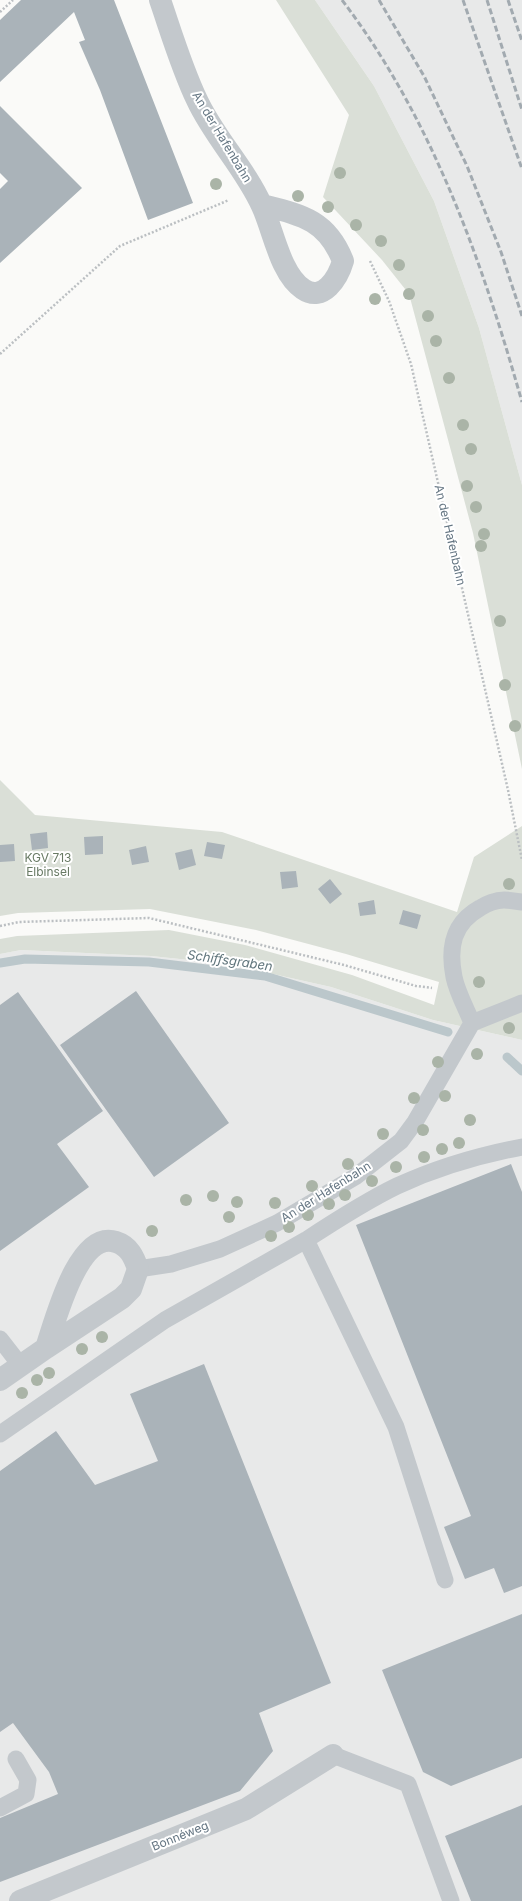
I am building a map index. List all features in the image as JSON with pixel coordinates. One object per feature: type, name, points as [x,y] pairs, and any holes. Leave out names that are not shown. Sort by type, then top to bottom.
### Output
[{"type":"street","name":"An der Hafenbahn","points":[[160,0],[197,100],[258,197]]},
{"type":"street","points":[[0,1380],[122,1298],[131,1289],[138,1269],[131,1252],[123,1244],[114,1241],[103,1241],[90,1248],[81,1260],[71,1278],[46,1348]]},
{"type":"street","name":"Bonnéweg","points":[[20,1901],[246,1809],[333,1755]]},
{"type":"lane","points":[[522,902],[502,900],[484,906],[469,914],[458,927],[452,941],[451,957],[454,978],[472,1023],[522,1003]]},
{"type":"lane","name":"An der Hafenbahn","points":[[138,1269],[171,1264],[220,1249],[277,1223],[354,1177],[401,1141],[415,1122],[472,1023]]},
{"type":"lane","points":[[0,1434],[165,1320],[306,1240],[337,1220],[397,1186],[462,1162],[522,1147]]},
{"type":"lane","points":[[306,1240],[396,1427],[445,1580]]},
{"type":"lane","points":[[0,1339],[21,1366]]},
{"type":"lane","points":[[333,1755],[408,1784],[451,1901]]},
{"type":"lane","points":[[0,1808],[26,1794],[28,1780],[16,1758]]},
{"type":"path","points":[[0,12],[13,0]]},
{"type":"path","points":[[0,354],[120,246],[258,197]]},
{"type":"path","name":"An der Hafenbahn","points":[[367,255],[389,301],[410,364],[508,790],[522,860]]},
{"type":"path","points":[[0,926],[19,922],[149,918],[344,965],[416,986],[459,991]]},
{"type":"shaded area","points":[[315,0],[522,0],[522,485],[479,328],[434,201],[374,86]]},
{"type":"shaded area","points":[[21,950],[151,956],[228,964],[331,987],[433,1020],[522,1040],[522,1901],[0,1901],[0,954]]},
{"type":"green space","points":[[276,0],[315,0],[374,86],[434,201],[479,328],[522,485],[522,769],[473,533],[409,294],[382,260],[323,197],[349,115]]},
{"type":"green space","name":"KGV 713 Elbinsel","points":[[0,780],[35,815],[222,832],[457,912],[474,857],[522,826],[522,1040],[433,1020],[331,987],[228,964],[151,956],[21,950],[0,954],[0,939],[17,936],[169,930],[245,945],[352,975],[434,1005],[439,982],[346,954],[256,930],[150,909],[18,913],[0,916]]},
{"type":"building","points":[[21,0],[114,0],[193,203],[148,220],[100,90],[79,42],[85,40],[74,12],[0,82],[0,20]]},
{"type":"building","points":[[0,106],[82,188],[0,263],[0,189],[8,181],[0,173]]},
{"type":"building","points":[[47,832],[48,848],[32,850],[30,834]]},
{"type":"building","points":[[103,836],[103,854],[85,855],[84,837]]},
{"type":"building","points":[[207,842],[225,845],[222,859],[204,856]]},
{"type":"building","points":[[14,844],[15,861],[0,862],[0,845]]},
{"type":"building","points":[[146,846],[149,862],[132,865],[129,850]]},
{"type":"building","points":[[192,849],[196,865],[179,870],[175,853]]},
{"type":"building","points":[[296,871],[298,887],[282,889],[280,872]]},
{"type":"building","points":[[330,879],[342,894],[330,904],[318,889]]},
{"type":"building","points":[[374,900],[376,914],[360,916],[358,903]]},
{"type":"building","points":[[403,910],[421,915],[417,929],[399,924]]},
{"type":"building","points":[[136,991],[229,1123],[154,1177],[60,1045]]},
{"type":"building","points":[[18,992],[103,1111],[57,1144],[89,1187],[0,1251],[0,1005]]},
{"type":"building","points":[[511,1164],[522,1192],[522,1586],[504,1593],[494,1568],[465,1579],[444,1527],[471,1516],[356,1225]]},
{"type":"building","points":[[204,1364],[331,1683],[259,1713],[273,1751],[240,1791],[0,1882],[0,1818],[58,1794],[49,1772],[13,1723],[0,1732],[0,1471],[56,1431],[95,1485],[158,1461],[130,1394]]},
{"type":"building","points":[[522,1614],[522,1758],[451,1786],[423,1772],[382,1670]]},
{"type":"building","points":[[522,1805],[522,1901],[471,1901],[445,1836]]},
{"type":"waterway","name":"Schiffsgraben","points":[[0,963],[25,959],[149,962],[265,976],[448,1032]]},
{"type":"waterway","name":"Schiffsgraben","points":[[507,1057],[522,1071]]},
{"type":"railway","points":[[342,0],[374,45],[402,93],[428,142],[451,192],[490,296],[522,402]]},
{"type":"railway","points":[[379,0],[424,76],[467,166],[501,252],[522,316]]},
{"type":"railway","points":[[463,0],[522,169]]},
{"type":"railway","points":[[487,0],[522,110]]},
{"type":"railway","points":[[508,0],[522,41]]}]
